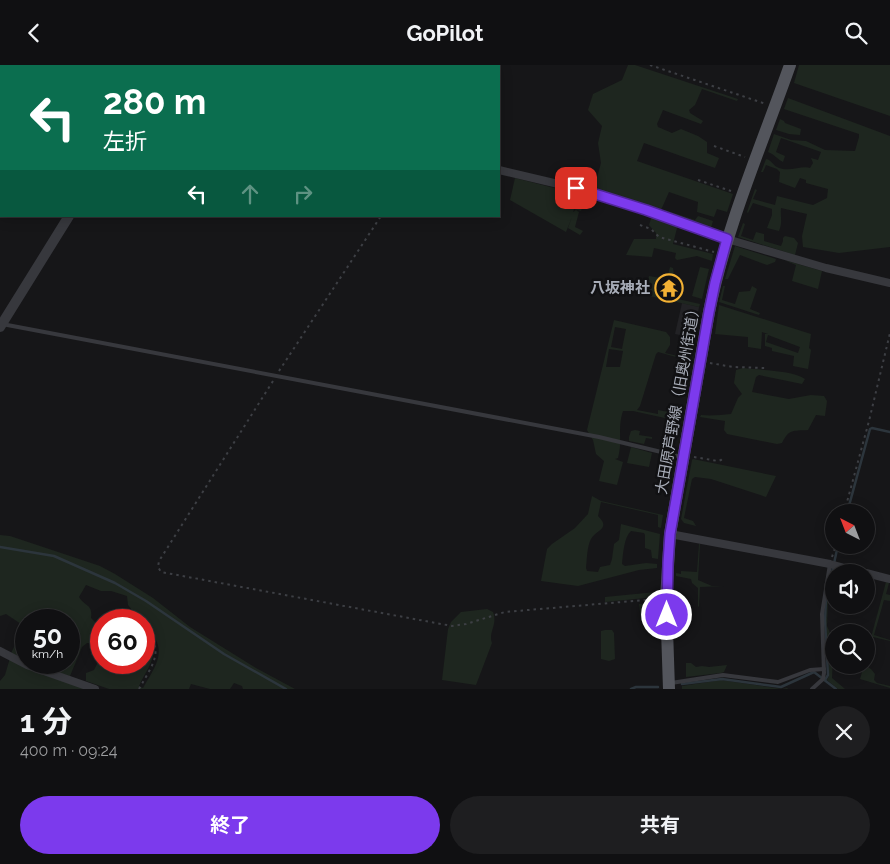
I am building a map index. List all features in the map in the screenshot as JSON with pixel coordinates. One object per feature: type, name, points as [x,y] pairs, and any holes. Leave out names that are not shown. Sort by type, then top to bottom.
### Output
[{"type":"main road","name":"大田原芦野線（旧奥州街道）","points":[[669,686],[666,599],[670,534],[715,283],[727,239],[790,65]]},
{"type":"street","points":[[500,170],[592,192],[727,239],[826,268],[890,283]]},
{"type":"street","points":[[0,325],[68,217]]},
{"type":"street","points":[[670,534],[825,564]]},
{"type":"street","points":[[875,576],[890,579]]},
{"type":"street","points":[[0,651],[28,665],[96,689]]},
{"type":"lane","points":[[0,325],[277,375],[599,437],[684,457]]},
{"type":"lane","points":[[812,689],[823,679],[822,614],[825,596]]},
{"type":"lane","points":[[669,686],[723,675],[782,682],[810,670],[824,669]]},
{"type":"path","points":[[650,65],[775,107]]},
{"type":"path","points":[[714,145],[755,161]]},
{"type":"path","points":[[698,180],[743,195]]},
{"type":"path","points":[[380,217],[159,561],[158,567],[161,572],[452,626],[505,613],[666,599]]},
{"type":"path","points":[[640,225],[650,229],[660,237],[716,253]]},
{"type":"path","points":[[846,504],[890,333]]},
{"type":"path","points":[[700,361],[734,367],[765,368]]},
{"type":"path","points":[[684,457],[718,461],[724,457]]},
{"type":"path","points":[[155,644],[157,654],[155,658]]},
{"type":"path","points":[[139,689],[147,674]]},
{"type":"shaded area","points":[[628,65],[635,65],[738,99],[737,101],[702,89],[695,105],[689,110],[690,113],[703,121],[701,124],[663,110],[657,124],[658,127],[672,133],[681,129],[707,142],[707,153],[719,158],[715,168],[644,143],[637,161],[733,194],[727,212],[717,209],[714,217],[697,212],[698,202],[669,192],[661,210],[601,192],[595,185],[601,163],[598,143],[602,126],[588,110],[593,94],[622,80]]},
{"type":"shaded area","points":[[799,65],[890,65],[890,116],[794,83]]},
{"type":"shaded area","points":[[788,98],[890,136],[890,247],[839,253],[803,247],[802,236],[807,214],[781,208],[779,231],[767,228],[772,215],[772,209],[753,203],[747,212],[755,189],[757,190],[753,199],[775,205],[777,196],[813,205],[827,198],[828,189],[806,183],[806,180],[800,178],[795,188],[779,182],[780,172],[777,169],[766,165],[763,172],[761,172],[766,159],[783,169],[810,168],[813,163],[811,158],[818,160],[821,152],[781,138],[776,152],[785,156],[783,162],[768,152],[774,134],[791,140],[806,141],[825,150],[855,151],[859,134],[784,109]]},
{"type":"shaded area","points":[[780,119],[801,129],[800,135],[776,130]]},
{"type":"shaded area","points":[[515,178],[586,196],[581,211],[574,209],[573,212],[576,210],[579,212],[575,227],[583,231],[580,235],[568,228],[572,217],[566,232],[510,200]]},
{"type":"shaded area","points":[[665,210],[695,220],[698,216],[713,221],[711,228],[665,212]]},
{"type":"shaded area","points":[[652,216],[678,224],[673,244],[713,254],[712,261],[697,256],[677,260],[675,258],[676,253],[654,248],[652,257],[626,255],[634,239],[656,239],[656,233],[649,225]]},
{"type":"shaded area","points":[[743,223],[745,224],[741,236],[753,240],[756,232],[764,234],[764,241],[781,246],[785,236],[794,238],[798,243],[795,255],[738,237]]},
{"type":"shaded area","points":[[735,246],[776,259],[775,262],[767,265],[740,255],[728,279],[725,279]]},
{"type":"shaded area","points":[[784,260],[822,271],[818,289],[792,281],[796,265]]},
{"type":"shaded area","points":[[670,267],[673,268],[678,299],[700,304],[699,307],[645,295],[649,276],[667,279]]},
{"type":"shaded area","points":[[700,267],[709,269],[702,299],[692,296]]},
{"type":"shaded area","points":[[723,286],[725,286],[722,300],[735,304],[739,292],[750,291],[752,286],[757,289],[750,309],[760,313],[759,315],[719,302]]},
{"type":"shaded area","points":[[682,303],[699,307],[693,338],[675,334]]},
{"type":"shaded area","points":[[719,305],[811,334],[808,369],[793,366],[794,356],[772,351],[772,348],[765,346],[765,334],[768,334],[762,332],[761,349],[748,347],[748,337],[715,334]],"holes":[[[768,335],[800,347],[798,353],[766,342]]]},
{"type":"shaded area","points":[[614,320],[666,332],[670,337],[670,345],[665,353],[690,359],[687,379],[687,360],[658,352],[637,410],[658,414],[658,410],[681,416],[677,437],[670,436],[674,420],[633,411],[623,411],[620,423],[618,458],[615,459],[623,462],[617,485],[599,481],[604,461],[596,454],[593,440],[587,430]],"holes":[[[615,327],[626,329],[622,349],[611,347]],[[609,349],[623,351],[620,367],[606,367]]]},
{"type":"shaded area","points":[[743,368],[784,372],[800,376],[805,379],[802,384],[759,375],[756,377],[752,392],[789,399],[811,395],[824,396],[827,401],[825,416],[816,415],[808,430],[798,430],[789,433],[782,443],[777,444],[727,434],[724,430],[725,421],[700,417],[701,415],[731,414],[738,398],[742,394],[734,383],[736,370]]},
{"type":"shaded area","points":[[631,431],[640,431],[639,435],[652,437],[652,439],[646,438],[644,444],[629,441]]},
{"type":"shaded area","points":[[631,447],[652,453],[649,467],[627,463]]},
{"type":"shaded area","points":[[693,459],[776,476],[766,497],[711,479],[695,477],[692,479],[684,518],[693,521],[696,526],[684,523],[681,519]]},
{"type":"shaded area","points":[[592,496],[601,501],[663,515],[661,528],[658,527],[658,515],[601,502],[598,516],[602,520],[603,526],[591,539],[587,557],[587,571],[598,572],[600,567],[610,565],[614,544],[619,540],[621,524],[660,534],[658,559],[652,558],[651,550],[645,548],[644,533],[631,531],[625,541],[622,564],[625,566],[646,563],[657,564],[657,568],[639,570],[578,586],[541,581],[547,549],[575,528],[588,514]]},
{"type":"shaded area","points":[[0,535],[10,536],[100,566],[153,598],[190,627],[256,668],[295,689],[243,689],[242,686],[234,683],[230,689],[210,689],[191,684],[189,689],[109,689],[86,681],[86,673],[90,672],[90,674],[145,674],[139,686],[143,688],[151,674],[155,674],[159,648],[155,639],[155,609],[131,609],[128,605],[127,596],[111,591],[101,591],[86,585],[79,597],[90,609],[90,643],[87,643],[82,647],[80,652],[80,609],[15,609],[15,620],[6,614],[0,616]]},
{"type":"shaded area","points":[[699,544],[698,580],[712,586],[724,586],[700,587],[699,607],[698,588],[692,583],[691,579],[676,576],[676,573],[681,574],[681,571],[697,572]]},
{"type":"shaded area","points":[[886,582],[889,583],[886,594],[890,595],[890,601],[884,600],[875,632],[875,624]]},
{"type":"shaded area","points":[[656,592],[656,597],[605,602],[605,597]]},
{"type":"shaded area","points":[[639,604],[657,604],[657,619],[641,620]]},
{"type":"shaded area","points":[[487,609],[493,612],[494,617],[491,635],[492,643],[476,685],[442,680],[448,629],[451,622],[461,612]]},
{"type":"shaded area","points":[[612,630],[614,633],[615,659],[609,661],[601,659],[601,631]]},
{"type":"shaded area","points":[[875,635],[890,640],[875,637]]},
{"type":"shaded area","points":[[15,645],[15,674],[52,674],[85,689],[0,689],[0,681],[5,675]]},
{"type":"shaded area","points":[[686,663],[691,663],[696,667],[727,665],[724,672],[721,673],[686,677]]},
{"type":"shaded area","points":[[829,674],[832,674],[832,678],[845,689],[838,689],[827,680]]},
{"type":"shaded area","points":[[861,674],[875,674],[874,680],[877,683],[890,686],[890,688],[860,679]]},
{"type":"shaded area","points":[[721,680],[782,689],[682,689],[682,686]]},
{"type":"waterway","points":[[849,504],[870,429],[890,432]]},
{"type":"waterway","points":[[0,547],[54,556],[115,583],[146,601],[224,654],[286,689]]},
{"type":"waterway","points":[[825,680],[828,675],[825,620],[826,600],[836,554]]},
{"type":"waterway","points":[[682,684],[722,679],[781,687],[814,672],[836,689]]},
{"type":"waterway","points":[[631,689],[636,687],[658,687]]},
{"type":"place","name":"八坂神社","points":[[669,288]]},
{"type":"route","points":[[576,188],[646,210],[727,239],[709,312],[670,534],[666,599],[667,615]]}]
